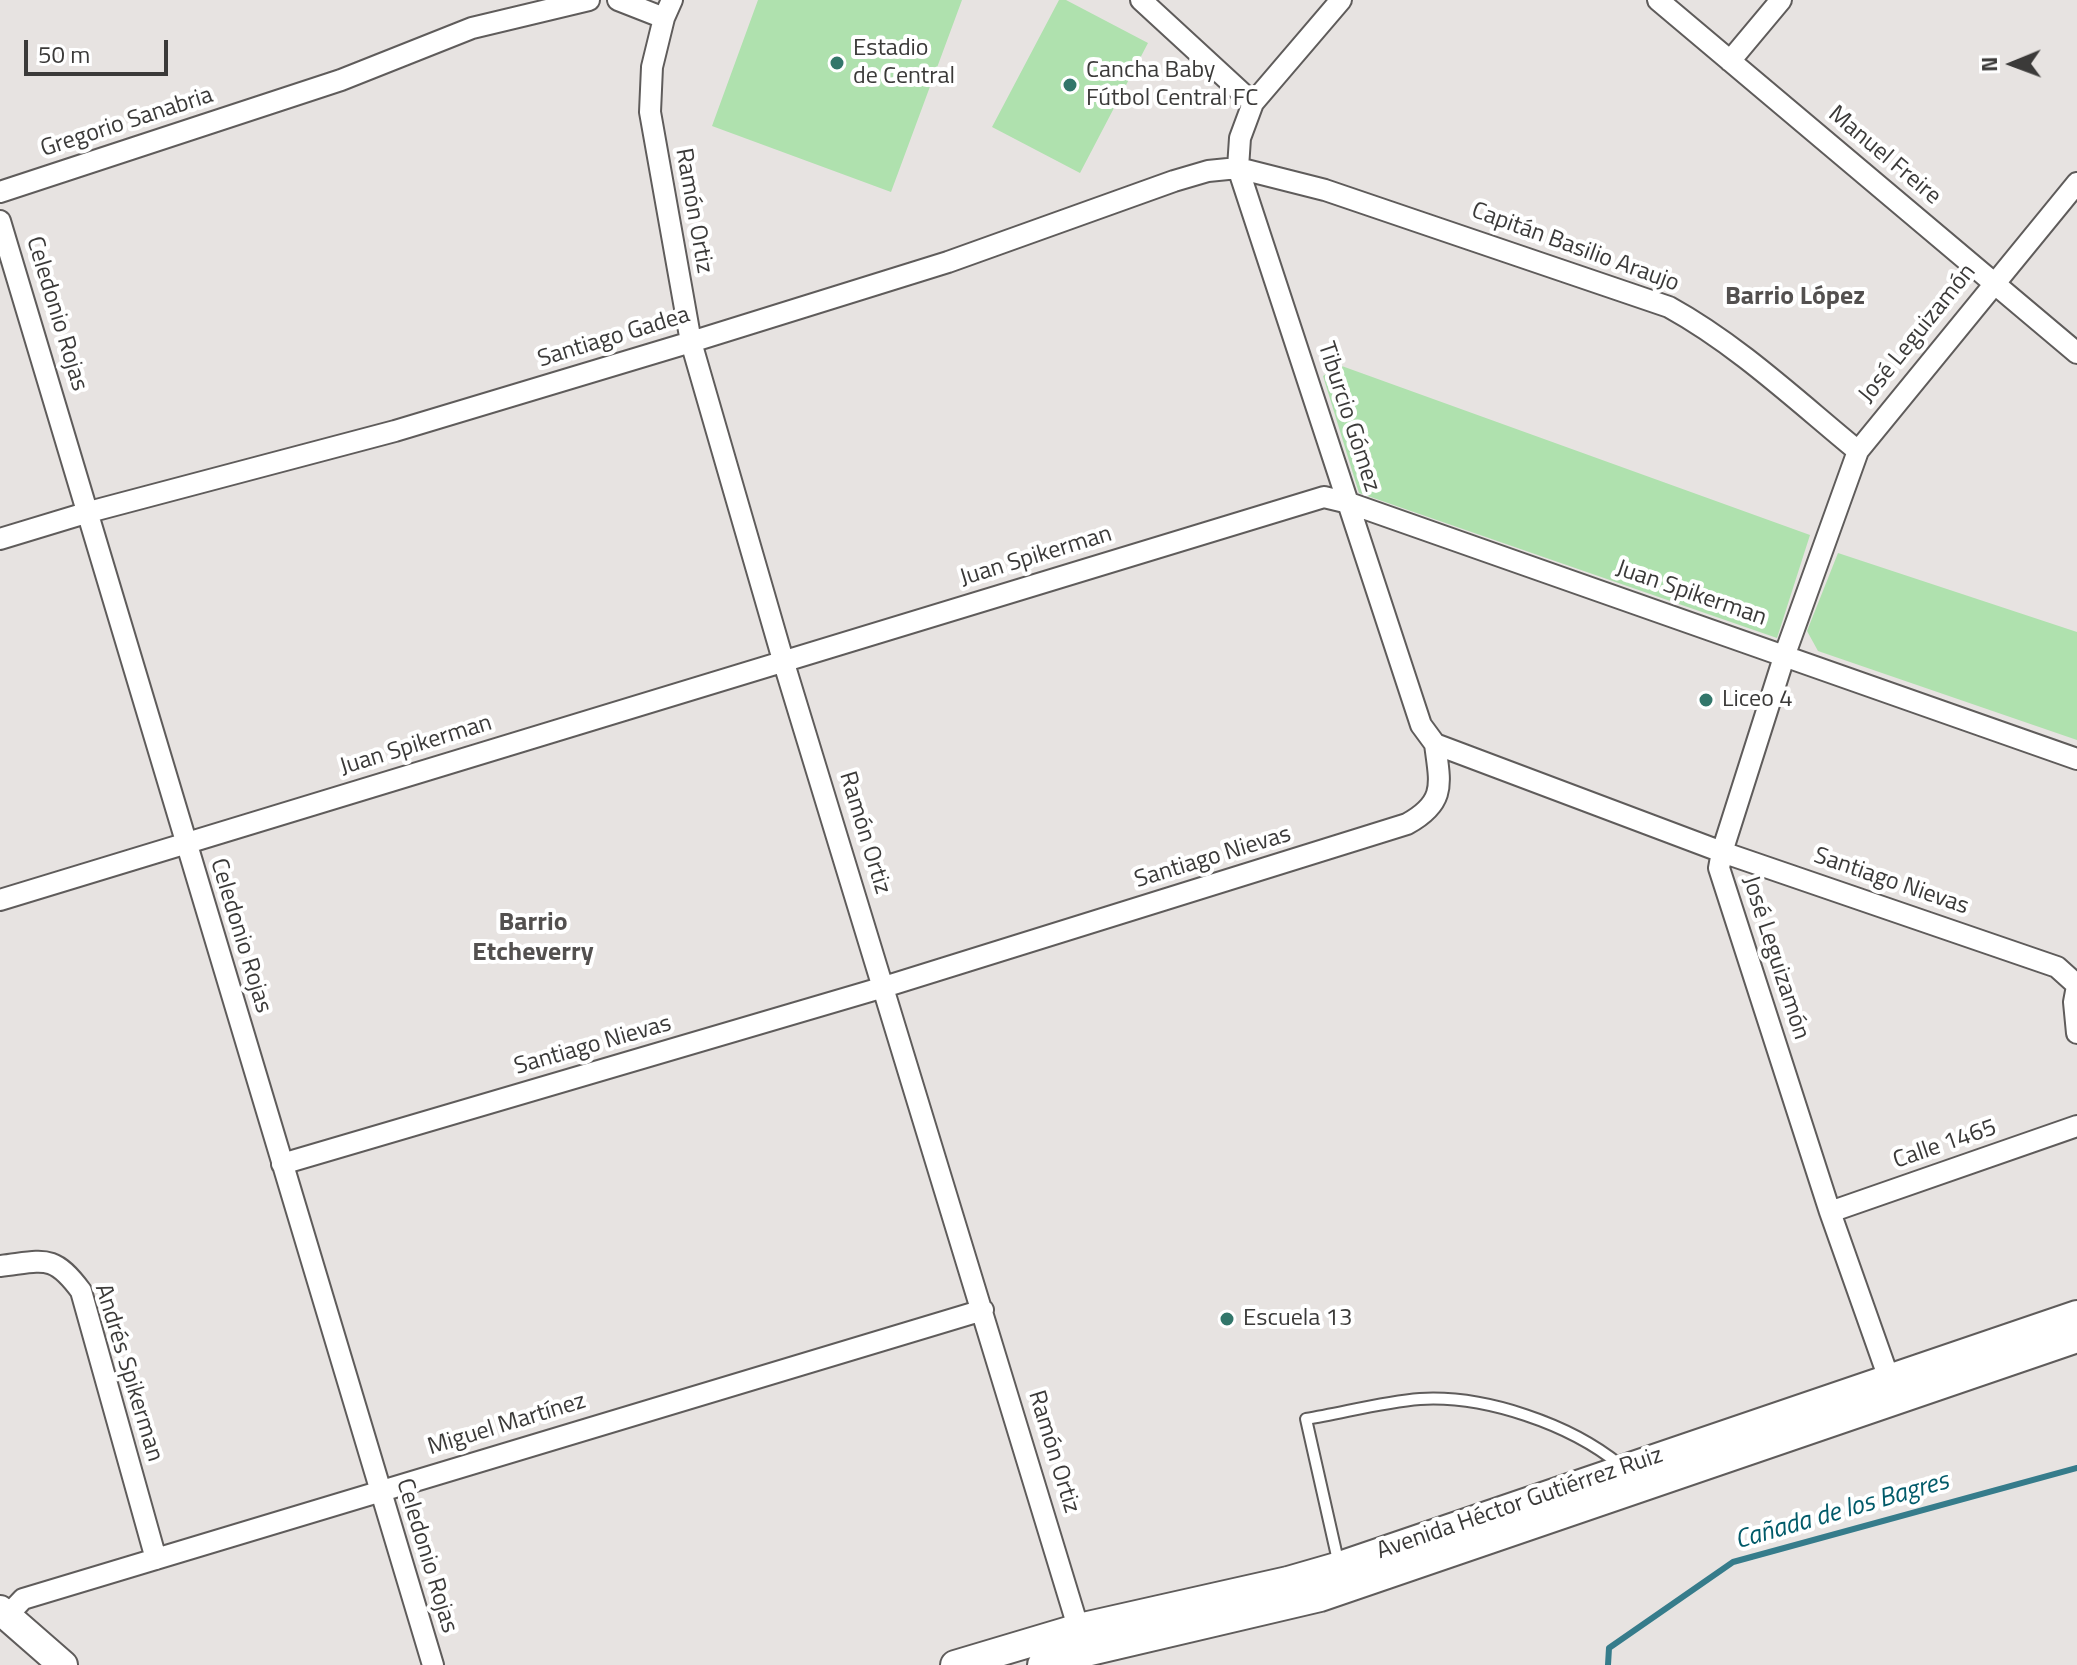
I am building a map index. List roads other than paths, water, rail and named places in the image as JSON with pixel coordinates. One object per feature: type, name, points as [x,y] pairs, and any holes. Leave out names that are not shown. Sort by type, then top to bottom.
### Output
[{"type":"street","name":"Gregorio Sanabria","points":[[0,192],[341,80],[472,28],[589,0]]},
{"type":"street","points":[[618,0],[668,9]]},
{"type":"street","points":[[1141,0],[1253,103],[1341,0]]},
{"type":"street","name":"Manuel Freire","points":[[1658,0],[2077,353]]},
{"type":"street","points":[[1730,61],[1781,0]]},
{"type":"street","name":"Ramón Ortiz","points":[[668,9],[652,67],[650,112],[691,342],[783,660],[1082,1640]]},
{"type":"street","name":"Tiburcio Gómez","points":[[1253,103],[1240,138],[1238,168],[1421,725],[1435,744]]},
{"type":"street","name":"Santiago Gadea","points":[[0,539],[89,512],[395,431],[948,262],[1174,181],[1208,171],[1238,168]]},
{"type":"street","name":"Capitán Basilio Araujo","points":[[1238,168],[1325,190],[1669,307],[1701,324],[1729,345],[1858,451]]},
{"type":"street","name":"José Leguizamón","points":[[1893,1389],[1830,1212],[1719,868],[1785,654],[1858,451],[2077,183]]},
{"type":"street","name":"Celedonio Rojas","points":[[0,221],[433,1665]]},
{"type":"street","name":"Juan Spikerman","points":[[0,900],[1324,497],[1785,654],[2077,759]]},
{"type":"street","name":"Santiago Nievas","points":[[282,1164],[884,987],[1407,824],[1424,814],[1441,787],[1435,744],[1722,852],[2057,967],[2077,986]]},
{"type":"street","points":[[2077,986],[2074,1002],[2077,1033]]},
{"type":"street","name":"Calle 1465","points":[[1830,1212],[2077,1126]]},
{"type":"street","name":"Andrés Spikerman","points":[[0,1266],[47,1260],[66,1270],[81,1291],[156,1559]]},
{"type":"street","name":"Miguel Martínez","points":[[4,1613],[23,1599],[983,1310]]},
{"type":"street","name":"Avenida Héctor Gutiérrez Ruiz","points":[[955,1665],[1320,1597],[1893,1389],[2077,1315]]},
{"type":"street","name":"Avenida Héctor Gutiérrez Ruiz","points":[[1042,1665],[1082,1640],[1340,1566],[1624,1469],[2077,1338]]},
{"type":"street","points":[[4,1613],[63,1665]]},
{"type":"lane","points":[[1340,1566],[1306,1419],[1420,1399],[1478,1402],[1545,1423],[1603,1451],[1624,1469]]},
{"type":"waterway","name":"Cañada de los Bagres","points":[[1608,1665],[1609,1648],[1733,1562],[2077,1468]]},
{"type":"place","name":"Estadio de Central","points":[[837,63]]},
{"type":"place","name":"Cancha Baby Fútbol Central FC","points":[[1070,85]]},
{"type":"place","name":"Liceo 4","points":[[1706,700]]},
{"type":"place","name":"Escuela 13","points":[[1227,1319]]},
{"type":"district","name":"Barrio López","points":[[1795,298]]},
{"type":"district","name":"Barrio Etcheverry","points":[[533,939]]}]
